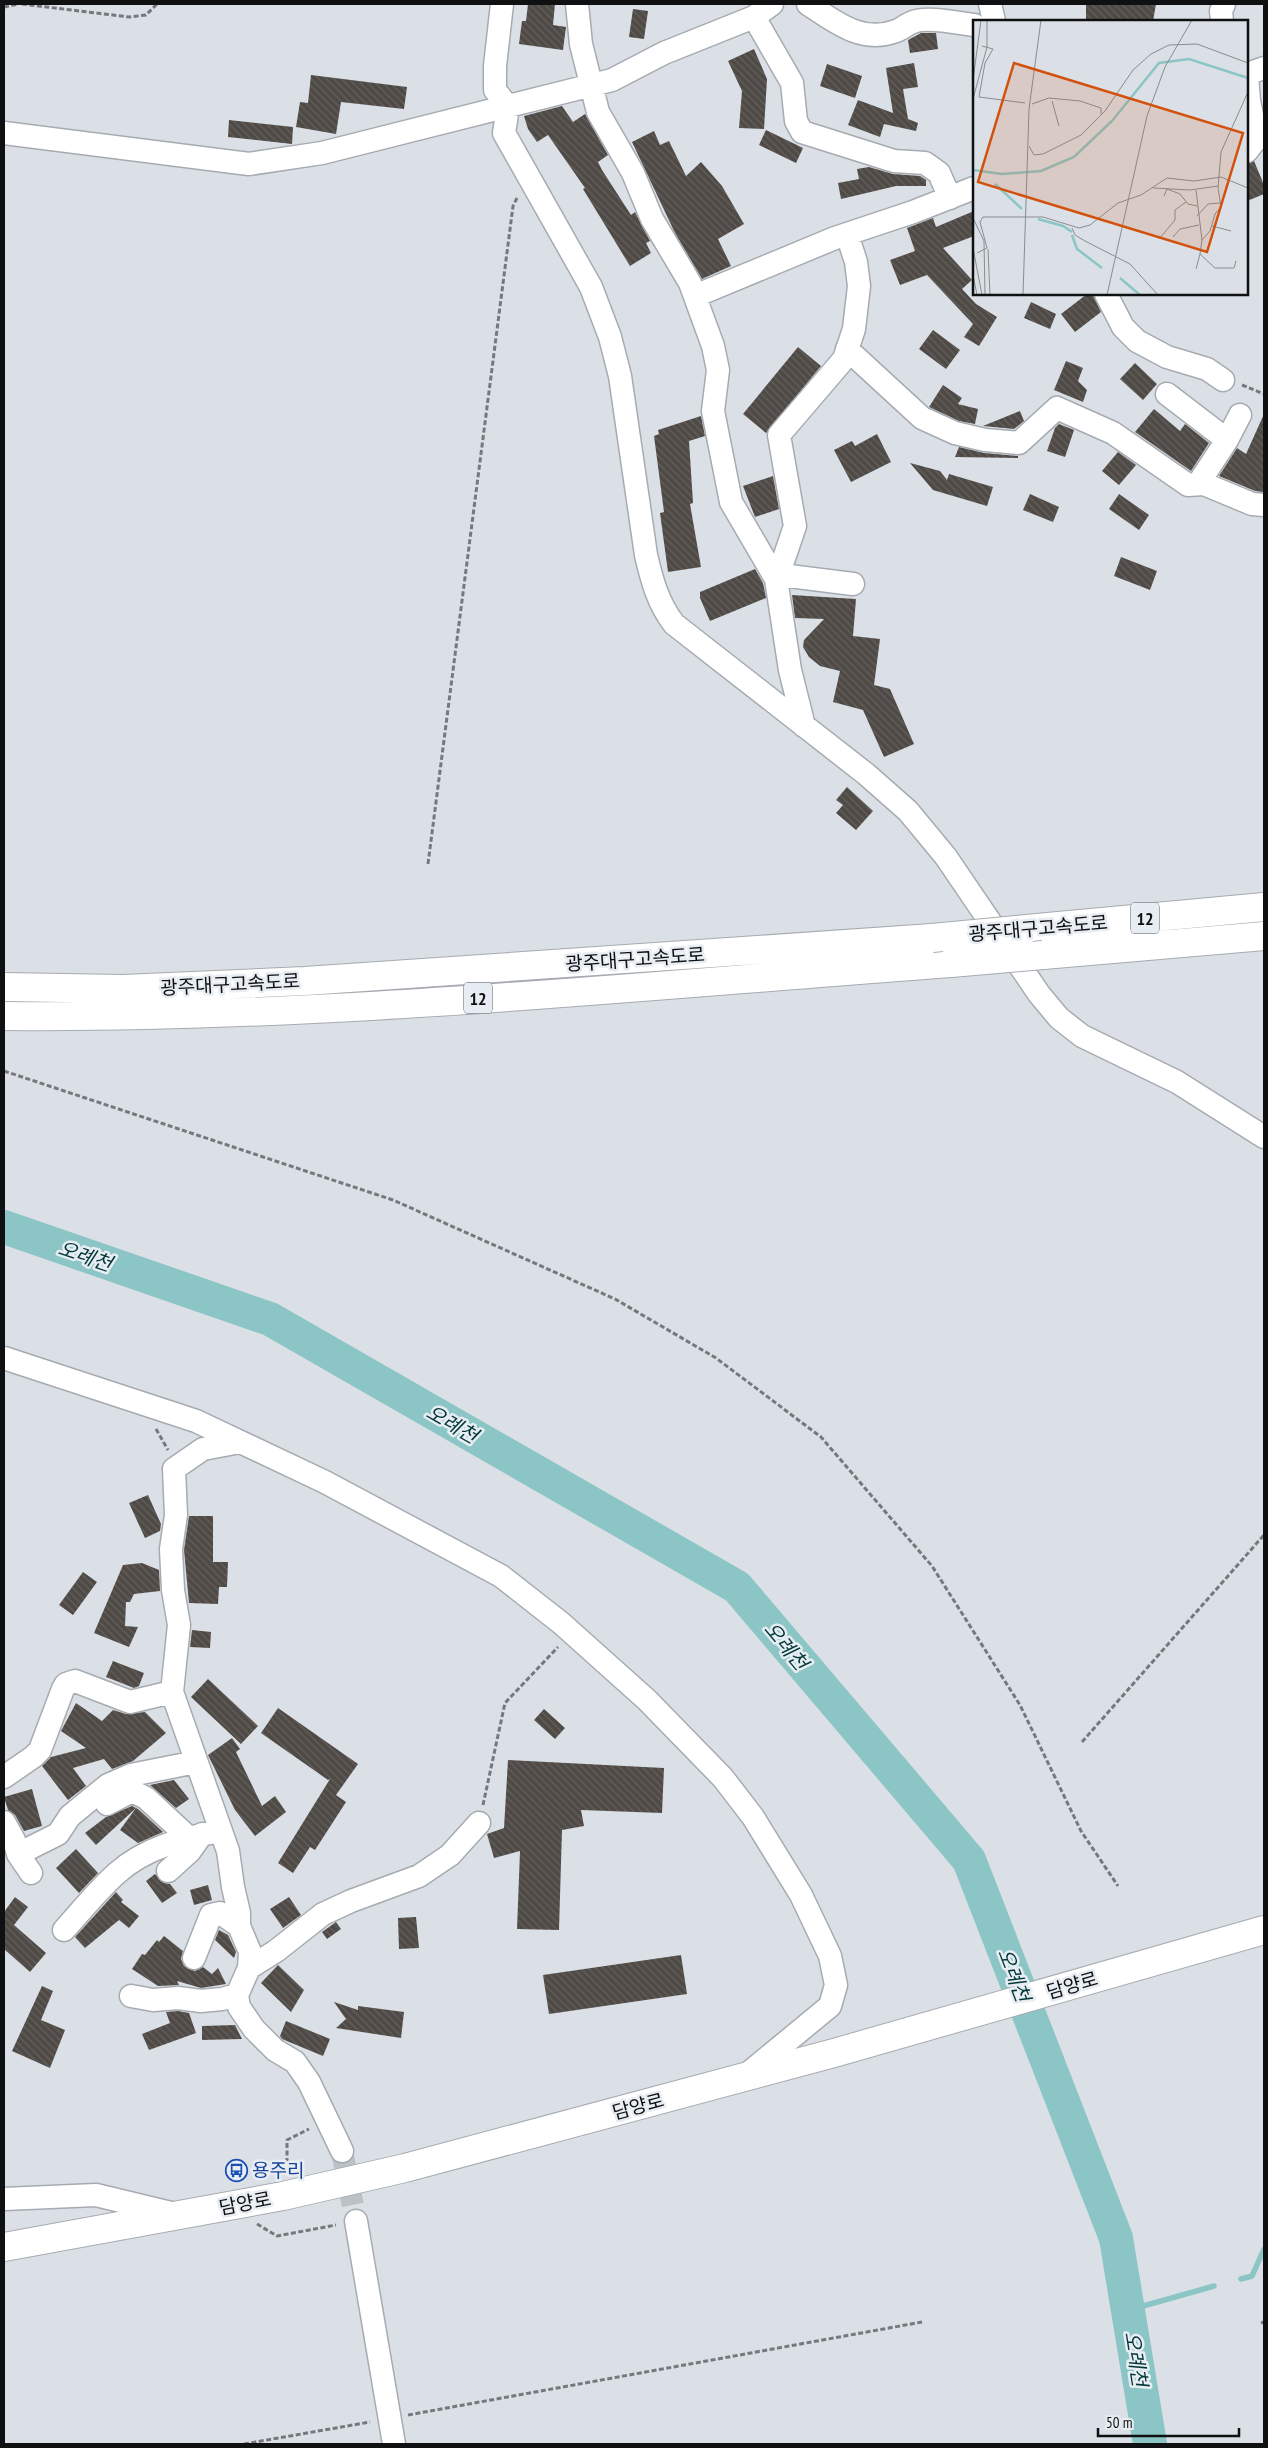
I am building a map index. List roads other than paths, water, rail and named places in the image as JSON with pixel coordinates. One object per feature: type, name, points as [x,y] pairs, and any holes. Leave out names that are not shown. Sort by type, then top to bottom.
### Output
[{"type":"highway","name":"광주대구고속도로","points":[[4,987],[123,989],[295,981],[932,938],[1264,907]]},
{"type":"highway","name":"광주대구고속도로","points":[[4,1016],[122,1017],[296,1011],[951,963],[1264,936]]},
{"type":"highway","name":"담양로","points":[[4,2247],[229,2206],[405,2168],[834,2054],[1264,1930]]},
{"type":"street","points":[[502,4],[495,66],[495,90],[508,108],[504,133],[591,287],[610,337],[620,376],[646,556],[660,605],[674,624],[889,794],[924,830],[1059,1018],[1082,1036],[1177,1082],[1264,1137]]},
{"type":"street","points":[[576,4],[577,28],[598,112],[633,173],[652,219],[690,283],[717,357],[718,370],[713,412],[730,502],[773,574],[779,595],[790,670],[804,726]]},
{"type":"street","points":[[4,133],[249,164],[322,153],[508,108],[612,80],[664,53],[754,17],[772,4]]},
{"type":"street","points":[[808,4],[844,27],[862,35],[873,37],[897,31],[913,22],[949,22],[973,25]]},
{"type":"street","points":[[990,4],[994,20]]},
{"type":"street","points":[[1222,20],[1221,11],[1224,4]]},
{"type":"street","points":[[754,17],[792,83],[796,121],[802,132],[894,161],[925,163],[939,173],[950,198]]},
{"type":"street","points":[[1248,75],[1264,68]]},
{"type":"street","points":[[1248,88],[1256,144]]},
{"type":"street","points":[[695,296],[847,234],[973,188]]},
{"type":"street","points":[[773,574],[780,570],[795,526],[779,435],[838,366],[847,349],[854,329],[859,286],[856,262],[847,234]]},
{"type":"street","points":[[1107,295],[1123,327],[1137,341],[1167,357],[1207,369],[1223,380]]},
{"type":"street","points":[[847,349],[922,418],[954,433],[985,440],[1019,443],[1057,408],[1113,433],[1188,485],[1204,484],[1252,504],[1264,505]]},
{"type":"street","points":[[1166,394],[1227,440]]},
{"type":"street","points":[[1198,484],[1227,440],[1240,415]]},
{"type":"street","points":[[773,574],[853,584]]},
{"type":"street","points":[[4,1358],[196,1421],[325,1482],[501,1576],[572,1633],[647,1700],[723,1778],[753,1817],[801,1895],[830,1956],[836,1985],[830,2006],[742,2078]]},
{"type":"street","points":[[168,1871],[190,1851],[203,1834],[196,1762],[172,1692],[179,1625],[173,1590],[171,1549],[176,1515],[174,1469],[203,1449],[240,1442]]},
{"type":"street","points":[[4,1777],[40,1750],[63,1690],[71,1681],[130,1702],[172,1692]]},
{"type":"street","points":[[18,1854],[58,1834],[70,1816],[108,1785],[131,1775],[196,1762]]},
{"type":"street","points":[[105,1804],[132,1791],[228,1851],[233,1887],[240,1913],[239,1926],[250,1952],[249,1968],[237,1995],[239,2007],[254,2029],[275,2050],[295,2062],[309,2082],[342,2151]]},
{"type":"street","points":[[4,1822],[14,1840],[18,1854],[31,1873]]},
{"type":"street","points":[[249,1968],[323,1914],[419,1876],[450,1854],[479,1823]]},
{"type":"street","points":[[64,1930],[117,1873],[143,1854],[203,1834]]},
{"type":"street","points":[[194,1958],[211,1915],[220,1913],[239,1926]]},
{"type":"street","points":[[131,1996],[153,2000],[178,1998],[201,2001],[237,1995]]},
{"type":"street","points":[[4,2200],[96,2195],[178,2215]]},
{"type":"street","points":[[356,2220],[394,2444]]},
{"type":"waterway","name":"오례천","points":[[4,1227],[270,1319],[737,1587],[969,1860],[1116,2238],[1150,2444]]},
{"type":"waterway","points":[[1241,2279],[1252,2276],[1264,2249]]},
{"type":"waterway","points":[[1129,2310],[1214,2286]]},
{"type":"tunnel","points":[[342,2151],[356,2221]]},
{"type":"place","name":"용주리","points":[[236,2170]]}]
